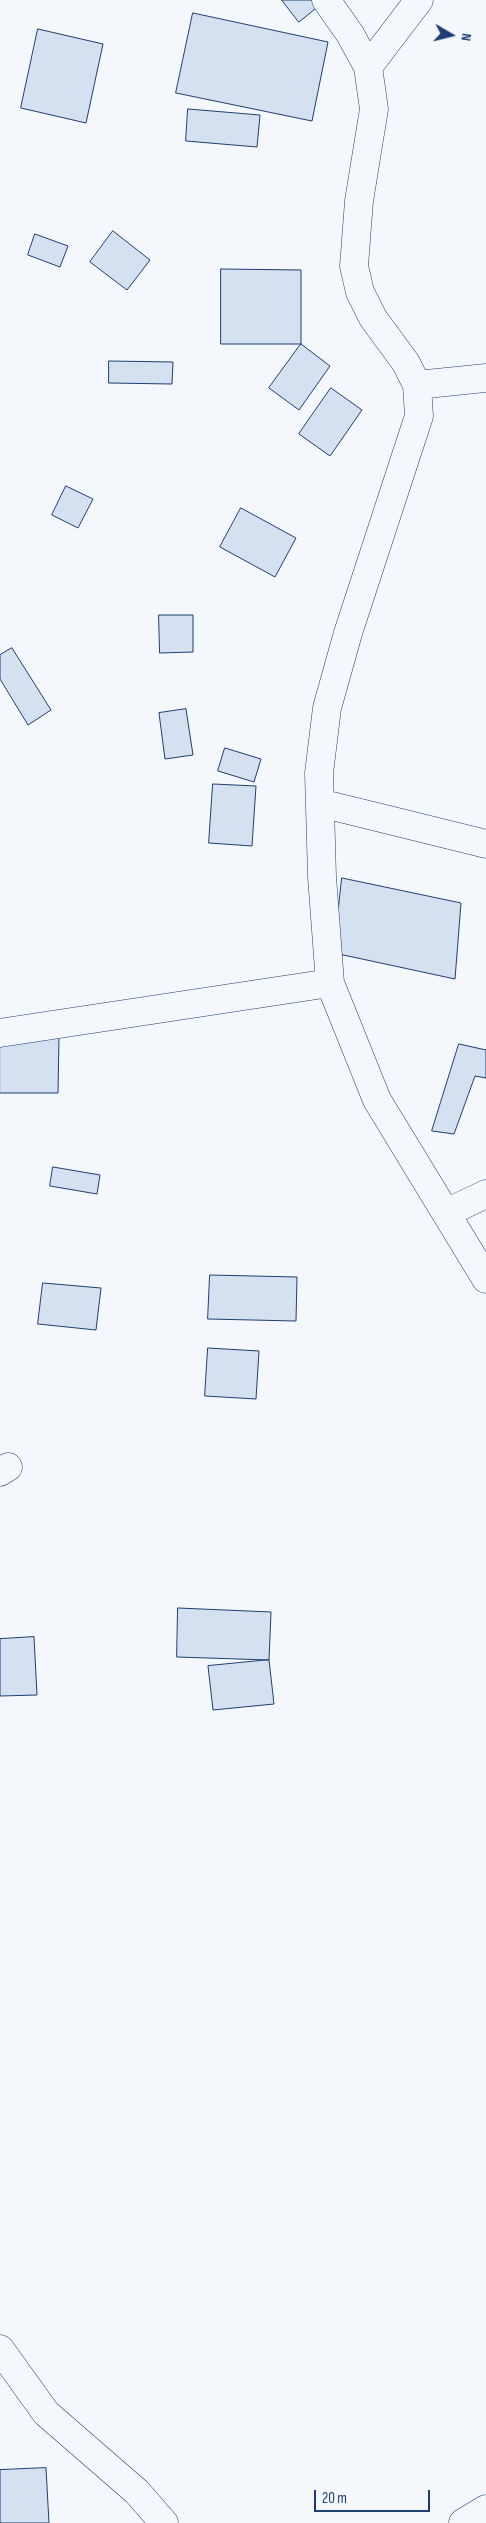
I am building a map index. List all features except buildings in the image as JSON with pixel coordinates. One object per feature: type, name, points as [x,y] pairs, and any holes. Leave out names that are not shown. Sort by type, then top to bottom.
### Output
[{"type":"street","points":[[326,0],[350,34],[368,67],[374,109],[358,201],[354,266],[360,292],[373,318],[406,363],[418,385],[419,416],[348,633],[327,708],[319,773],[322,877],[330,983],[377,1100],[486,1279]]},
{"type":"street","points":[[368,67],[420,0]]},
{"type":"street","points":[[418,385],[486,378]]},
{"type":"street","points":[[320,803],[486,844]]},
{"type":"street","points":[[0,1033],[330,983]]},
{"type":"street","points":[[446,1213],[486,1194]]},
{"type":"street","points":[[0,2349],[46,2413],[137,2492],[164,2523]]},
{"type":"street","points":[[463,2523],[486,2509]]}]
